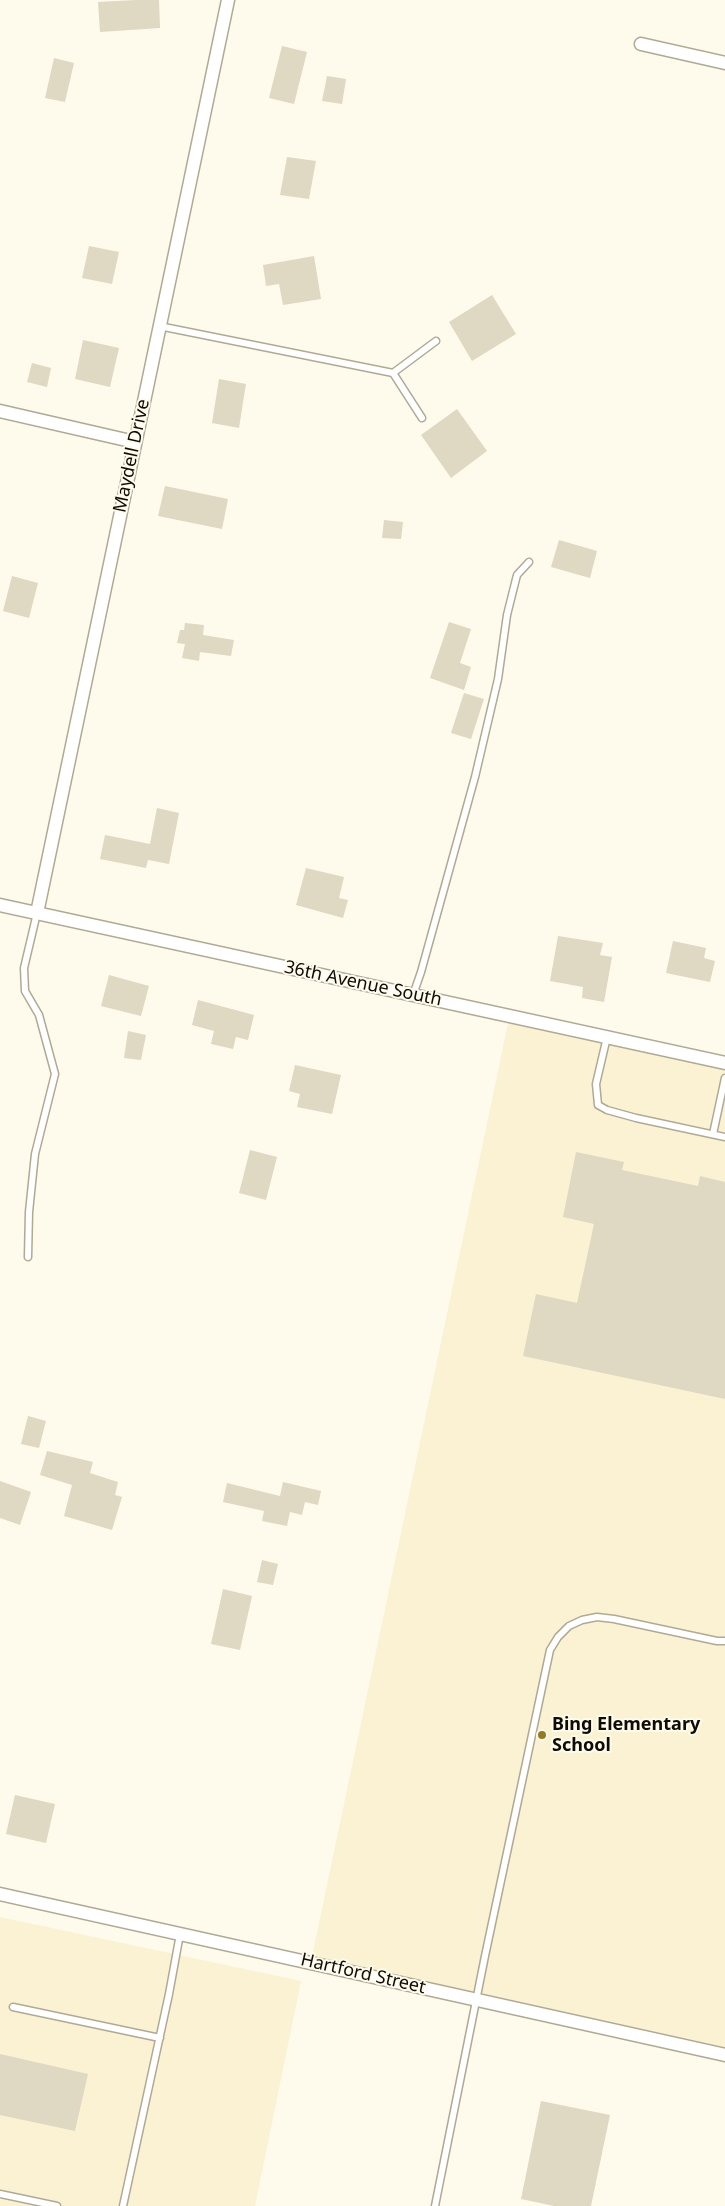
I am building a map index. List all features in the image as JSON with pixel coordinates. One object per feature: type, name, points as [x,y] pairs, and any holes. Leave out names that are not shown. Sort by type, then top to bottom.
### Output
[{"type":"street","name":"Maydell Drive","points":[[38,913],[228,0]]},
{"type":"street","points":[[641,44],[725,63]]},
{"type":"street","points":[[0,411],[135,442]]},
{"type":"street","name":"36th Avenue South","points":[[0,905],[725,1063]]},
{"type":"street","name":"Hartford Street","points":[[0,1894],[725,2054]]},
{"type":"lane","points":[[159,326],[393,373],[422,418]]},
{"type":"lane","points":[[393,373],[436,342]]},
{"type":"lane","points":[[412,995],[421,972],[475,777],[498,679],[507,615],[515,583],[517,576],[530,562]]},
{"type":"lane","points":[[28,1257],[29,1212],[35,1154],[55,1074],[39,1015],[25,991],[24,968],[38,913]]},
{"type":"lane","points":[[607,1037],[596,1084],[598,1105],[607,1110],[636,1118],[725,1137]]},
{"type":"lane","points":[[713,1134],[725,1078]]},
{"type":"lane","points":[[435,2206],[476,1999],[550,1650],[558,1637],[569,1626],[582,1620],[597,1617],[725,1641]]},
{"type":"lane","points":[[123,2206],[160,2038],[180,1934]]},
{"type":"lane","points":[[13,2007],[160,2038]]},
{"type":"lane","points":[[0,2194],[57,2206]]},
{"type":"shaded area","name":"Bing Elementary School","points":[[510,1014],[725,1061],[725,2053],[311,1961]]},
{"type":"shaded area","points":[[0,1917],[301,1981],[255,2206],[0,2206]]},
{"type":"building","points":[[159,0],[160,28],[100,32],[98,2]]},
{"type":"building","points":[[282,46],[307,52],[294,104],[269,98]]},
{"type":"building","points":[[54,58],[74,63],[65,102],[45,98]]},
{"type":"building","points":[[327,76],[346,79],[342,104],[322,101]]},
{"type":"building","points":[[287,157],[316,161],[309,199],[280,195]]},
{"type":"building","points":[[89,246],[119,252],[112,284],[82,278]]},
{"type":"building","points":[[314,256],[321,299],[283,305],[279,284],[266,286],[263,265]]},
{"type":"building","points":[[492,295],[516,334],[472,361],[449,322]]},
{"type":"building","points":[[83,340],[119,348],[110,387],[75,379]]},
{"type":"building","points":[[32,363],[51,368],[47,387],[27,382]]},
{"type":"building","points":[[219,379],[246,384],[239,428],[212,423]]},
{"type":"building","points":[[457,409],[487,451],[451,478],[421,435]]},
{"type":"building","points":[[165,486],[228,499],[222,529],[158,516]]},
{"type":"building","points":[[384,520],[403,522],[401,539],[382,538]]},
{"type":"building","points":[[559,540],[597,551],[590,578],[551,567]]},
{"type":"building","points":[[12,576],[38,583],[29,618],[3,611]]},
{"type":"building","points":[[449,622],[471,629],[460,663],[471,667],[464,690],[430,678]]},
{"type":"building","points":[[185,623],[204,625],[203,635],[234,640],[231,656],[200,652],[199,661],[182,658],[185,644],[177,643],[180,630],[184,630]]},
{"type":"building","points":[[464,693],[484,699],[471,739],[451,733]]},
{"type":"building","points":[[157,808],[179,813],[169,864],[148,860],[146,868],[100,859],[105,835],[150,844]]},
{"type":"building","points":[[306,868],[344,877],[339,898],[348,900],[343,918],[296,905]]},
{"type":"building","points":[[558,936],[603,943],[600,955],[612,957],[604,1002],[582,998],[583,987],[550,981]]},
{"type":"building","points":[[673,941],[706,948],[704,958],[715,961],[710,982],[666,973]]},
{"type":"building","points":[[109,975],[149,986],[141,1016],[101,1006]]},
{"type":"building","points":[[198,1000],[254,1015],[248,1040],[236,1037],[233,1049],[211,1044],[214,1031],[192,1025]]},
{"type":"building","points":[[128,1031],[146,1035],[141,1060],[124,1058]]},
{"type":"building","points":[[295,1065],[341,1075],[332,1114],[297,1107],[300,1094],[289,1091]]},
{"type":"building","points":[[250,1150],[277,1157],[266,1200],[239,1193]]},
{"type":"building","points":[[576,1152],[624,1162],[622,1170],[698,1186],[700,1176],[725,1182],[725,1399],[523,1356],[536,1294],[577,1303],[594,1224],[563,1217]]},
{"type":"building","points":[[28,1416],[46,1421],[39,1448],[21,1444]]},
{"type":"building","points":[[47,1451],[93,1462],[90,1473],[118,1482],[115,1495],[122,1497],[112,1530],[64,1516],[72,1485],[40,1475]]},
{"type":"building","points":[[0,1481],[31,1492],[20,1525],[0,1518]]},
{"type":"building","points":[[283,1482],[321,1491],[318,1505],[305,1502],[302,1515],[290,1512],[287,1526],[262,1521],[264,1511],[223,1502],[227,1483],[280,1496]]},
{"type":"building","points":[[262,1560],[278,1564],[273,1585],[257,1582]]},
{"type":"building","points":[[223,1589],[252,1596],[240,1650],[211,1644]]},
{"type":"building","points":[[15,1795],[55,1804],[46,1843],[6,1834]]},
{"type":"building","points":[[0,2054],[88,2074],[75,2131],[0,2115]]},
{"type":"building","points":[[541,2101],[610,2115],[591,2206],[554,2206],[521,2199]]},
{"type":"place","name":"Bing Elementary School","points":[[542,1735]]}]
